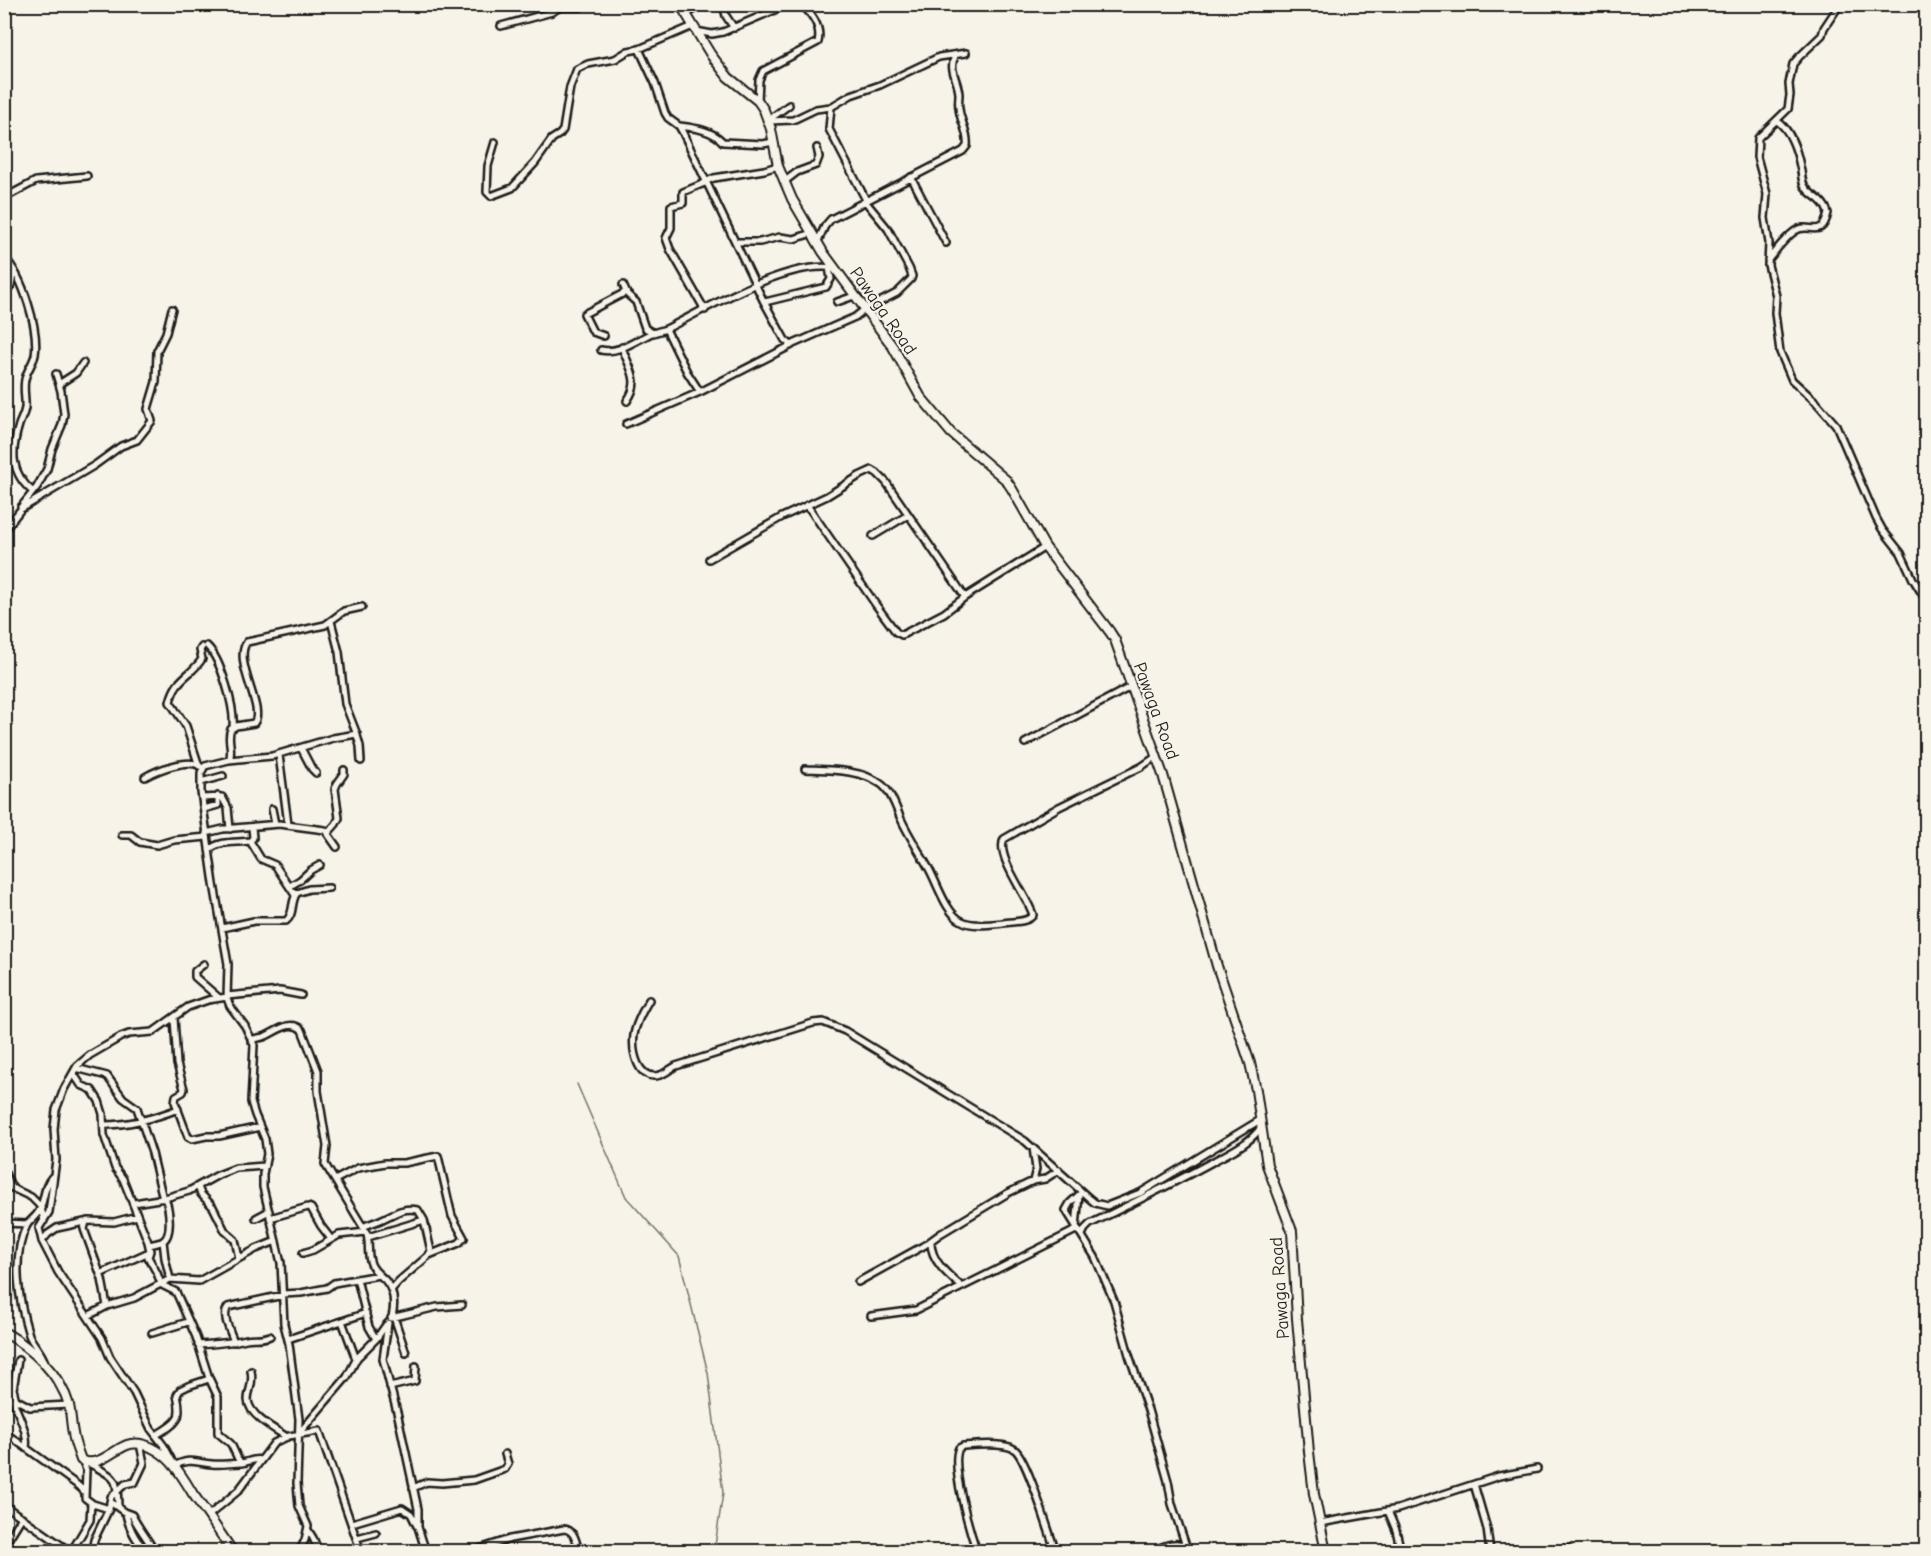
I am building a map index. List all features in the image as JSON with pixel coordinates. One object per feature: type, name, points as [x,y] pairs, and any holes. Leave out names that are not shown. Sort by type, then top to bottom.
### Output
[{"type":"main road","name":"Pawaga Road","points":[[680,4],[694,29],[728,77],[758,101],[764,110],[769,121],[778,166],[784,182],[831,268],[883,332],[930,409],[951,433],[998,472],[1012,489],[1059,568],[1110,632],[1157,756],[1217,966],[1250,1063],[1267,1165],[1294,1239],[1297,1319],[1307,1434],[1311,1472],[1326,1551]]},
{"type":"main road","points":[[4,1332],[45,1364],[59,1383],[69,1405],[75,1444],[86,1462],[110,1455],[128,1445],[140,1444],[152,1448],[174,1465],[233,1551]]},
{"type":"street","points":[[501,26],[552,12],[560,7],[580,7],[588,4]]},
{"type":"street","points":[[686,15],[702,4]]},
{"type":"street","points":[[723,4],[727,18],[734,28]]},
{"type":"street","points":[[495,142],[488,166],[487,192],[489,195],[512,188],[535,163],[552,139],[560,134],[570,87],[577,69],[588,64],[615,59],[632,49],[639,49],[694,29],[718,34],[789,4]]},
{"type":"street","points":[[758,101],[759,80],[763,71],[818,42],[816,24],[811,14],[801,4]]},
{"type":"street","points":[[1840,4],[1822,34],[1793,64],[1789,84],[1789,105],[1777,121],[1761,134],[1756,143],[1759,170],[1767,194],[1765,218],[1769,243],[1768,266],[1777,303],[1779,345],[1792,380],[1836,425],[1876,518],[1901,554],[1926,600]]},
{"type":"street","points":[[639,49],[655,83],[665,113],[679,126],[707,131],[718,136],[723,142],[763,144],[773,142]]},
{"type":"street","points":[[769,121],[793,120],[816,109],[831,107],[851,95],[880,85],[941,56],[966,53]]},
{"type":"street","points":[[817,243],[831,219],[963,151],[967,146],[967,136],[959,109],[959,91],[952,68],[955,56]]},
{"type":"street","points":[[769,121],[789,105]]},
{"type":"street","points":[[626,424],[700,392],[792,345],[855,317],[897,293],[912,277],[888,229],[866,201],[829,129],[831,107]]},
{"type":"street","points":[[1768,260],[1795,231],[1801,228],[1816,231],[1820,229],[1828,213],[1824,203],[1804,185],[1798,157],[1789,134],[1777,121]]},
{"type":"street","points":[[679,126],[765,302],[785,340],[792,345]]},
{"type":"street","points":[[784,182],[797,172],[816,165],[819,157],[817,148]]},
{"type":"street","points":[[705,310],[666,238],[671,228],[671,206],[682,203],[683,192],[714,178],[778,166]]},
{"type":"street","points":[[4,198],[36,181],[87,176]]},
{"type":"street","points":[[911,177],[946,243]]},
{"type":"street","points":[[736,242],[760,242],[780,237],[797,238],[812,233]]},
{"type":"street","points":[[4,257],[14,269],[23,289],[34,331],[34,361],[25,380],[24,410],[11,446],[18,471],[33,492]]},
{"type":"street","points":[[601,350],[610,351],[666,329],[756,284],[786,273],[810,268],[831,268],[831,279],[826,287],[765,302]]},
{"type":"street","points":[[11,286],[14,269]]},
{"type":"street","points":[[623,285],[626,292],[636,302],[645,328],[652,333]]},
{"type":"street","points":[[604,336],[593,332],[584,314],[626,292]]},
{"type":"street","points":[[837,302],[854,296]]},
{"type":"street","points":[[21,509],[95,465],[121,446],[137,440],[150,426],[152,421],[148,409],[156,382],[157,351],[166,333],[172,309]]},
{"type":"street","points":[[666,329],[687,372],[700,392]]},
{"type":"street","points":[[622,347],[635,383],[627,400]]},
{"type":"street","points":[[59,384],[76,373],[83,363]]},
{"type":"street","points":[[4,531],[33,492],[49,465],[64,414],[56,374]]},
{"type":"street","points":[[709,559],[872,470],[886,482],[965,597]]},
{"type":"street","points":[[807,505],[876,605],[899,634],[906,634],[944,613],[965,597],[1045,547]]},
{"type":"street","points":[[873,536],[908,515]]},
{"type":"street","points":[[233,727],[254,723],[258,719],[248,682],[243,654],[244,645],[252,640],[325,624],[344,611],[362,607]]},
{"type":"street","points":[[331,621],[339,652],[345,704],[357,734],[361,761]]},
{"type":"street","points":[[229,760],[231,757],[229,733],[233,727],[230,698],[215,658],[205,646],[200,650],[203,658],[178,683],[170,702],[186,726],[201,767],[202,798],[209,850],[228,964],[227,997],[230,1006],[245,1026],[254,1053],[251,1102],[267,1145],[263,1187],[281,1263],[284,1324],[297,1399],[299,1433],[296,1474],[299,1506],[319,1551]]},
{"type":"street","points":[[1026,743],[1132,686]]},
{"type":"street","points":[[145,777],[155,771],[192,763],[201,767],[229,760],[260,759],[333,738],[357,734]]},
{"type":"street","points":[[301,748],[316,773]]},
{"type":"street","points":[[279,754],[288,824]]},
{"type":"street","points":[[805,769],[851,773],[880,783],[888,791],[908,835],[929,868],[948,906],[958,918],[967,923],[999,923],[1026,920],[1033,915],[1006,859],[1002,846],[1004,839],[1059,807],[1141,767],[1157,756]]},
{"type":"street","points":[[328,833],[339,818],[335,789],[344,770]]},
{"type":"street","points":[[201,782],[222,776]]},
{"type":"street","points":[[204,809],[218,805],[218,796]]},
{"type":"street","points":[[202,798],[222,797],[227,803],[230,829]]},
{"type":"street","points":[[272,809],[275,824]]},
{"type":"street","points":[[122,835],[131,835],[140,842],[157,844],[207,835],[215,830],[288,824],[325,830],[337,847]]},
{"type":"street","points":[[250,841],[253,838],[252,827]]},
{"type":"street","points":[[209,850],[223,844],[250,841]]},
{"type":"street","points":[[250,841],[261,859],[275,866],[295,895]]},
{"type":"street","points":[[290,886],[320,865]]},
{"type":"street","points":[[222,928],[254,921],[286,921],[291,915],[295,895],[309,889],[329,888]]},
{"type":"street","points":[[204,964],[195,971],[195,977],[219,998]]},
{"type":"street","points":[[261,1460],[209,1464],[191,1460],[174,1465],[134,1393],[107,1352],[102,1338],[68,1288],[42,1241],[39,1228],[49,1212],[56,1160],[54,1129],[56,1110],[75,1070],[89,1056],[129,1034],[153,1032],[189,1006],[207,1000],[276,991],[301,995]]},
{"type":"street","points":[[649,1000],[639,1021],[634,1041],[639,1067],[648,1076],[659,1076],[676,1066],[813,1023],[823,1022],[845,1031],[974,1108],[1032,1147],[1081,1193],[1101,1205],[1117,1203],[1140,1193],[1261,1124]]},
{"type":"street","points":[[174,1018],[177,1064],[184,1089],[176,1096],[175,1102],[187,1136],[190,1139],[219,1136],[260,1127]]},
{"type":"street","points":[[251,1040],[267,1036],[283,1027],[296,1026],[302,1030],[318,1071],[318,1091],[327,1146],[325,1164],[366,1232],[370,1262],[391,1290],[394,1305],[393,1317],[406,1353]]},
{"type":"street","points":[[75,1070],[107,1076],[123,1098],[137,1108],[169,1216],[167,1236],[163,1241],[100,1274]]},
{"type":"street","points":[[75,1070],[81,1085],[92,1090],[98,1100],[103,1114],[104,1135],[111,1158],[115,1168],[122,1175],[125,1188],[134,1203],[150,1248],[148,1257],[160,1284],[176,1292],[218,1398],[219,1433],[231,1444],[241,1463]]},
{"type":"street","points":[[104,1125],[141,1119],[178,1109]]},
{"type":"street","points":[[1082,1235],[1084,1229],[1090,1224],[1171,1185],[1222,1156],[1257,1134],[1261,1124]]},
{"type":"street","points":[[1032,1147],[1036,1169],[1033,1181]]},
{"type":"street","points":[[335,1180],[358,1168],[385,1163],[404,1163],[438,1156],[452,1216],[464,1238],[459,1243],[429,1255],[391,1290]]},
{"type":"street","points":[[134,1203],[189,1191],[236,1168],[265,1166]]},
{"type":"street","points":[[858,1282],[1008,1193],[1033,1181],[1045,1179],[1059,1170]]},
{"type":"street","points":[[4,1171],[12,1188],[31,1197],[40,1207],[44,1221]]},
{"type":"street","points":[[45,1364],[28,1330],[17,1277],[23,1234],[38,1213],[45,1187],[53,1176]]},
{"type":"street","points":[[198,1187],[213,1207],[225,1231],[234,1239],[239,1258]]},
{"type":"street","points":[[1077,1228],[1081,1193]]},
{"type":"street","points":[[1081,1193],[1066,1210],[1082,1235],[1109,1288],[1120,1317],[1129,1355],[1148,1410],[1168,1481],[1172,1504],[1188,1549]]},
{"type":"street","points":[[270,1218],[309,1207],[331,1239]]},
{"type":"street","points":[[366,1232],[392,1213],[417,1210],[424,1220],[431,1247],[429,1255]]},
{"type":"street","points":[[256,1218],[269,1211]]},
{"type":"street","points":[[42,1241],[55,1229],[86,1222],[114,1222],[137,1216]]},
{"type":"street","points":[[303,1253],[343,1234],[366,1232],[424,1220]]},
{"type":"street","points":[[86,1222],[84,1229],[100,1274],[107,1306]]},
{"type":"street","points":[[4,1223],[28,1224]]},
{"type":"street","points":[[871,1316],[916,1310],[1077,1228]]},
{"type":"street","points":[[931,1240],[933,1255],[938,1263],[962,1287]]},
{"type":"street","points":[[163,1241],[170,1279]]},
{"type":"street","points":[[87,1316],[107,1306],[134,1298],[170,1279],[199,1281],[239,1258],[276,1241]]},
{"type":"street","points":[[234,1342],[225,1315],[228,1308],[283,1294],[327,1288],[334,1283],[379,1275]]},
{"type":"street","points":[[357,1279],[369,1327],[375,1339]]},
{"type":"street","points":[[299,1433],[347,1377],[356,1359],[393,1317],[437,1307],[462,1305]]},
{"type":"street","points":[[288,1339],[366,1313]]},
{"type":"street","points":[[342,1321],[356,1359]]},
{"type":"street","points":[[152,1333],[188,1322]]},
{"type":"street","points":[[388,1323],[382,1359],[413,1488],[419,1516],[418,1527]]},
{"type":"street","points":[[198,1345],[270,1336]]},
{"type":"street","points":[[18,1360],[13,1389],[22,1426],[26,1431],[26,1448]]},
{"type":"street","points":[[390,1387],[415,1381],[416,1366]]},
{"type":"street","points":[[251,1371],[252,1384],[248,1401],[250,1406],[259,1418],[288,1437]]},
{"type":"street","points":[[156,1435],[179,1418],[177,1395],[180,1390],[209,1379]]},
{"type":"street","points":[[4,1399],[14,1400],[30,1407],[69,1405]]},
{"type":"street","points":[[208,1516],[238,1491],[274,1443],[299,1433],[319,1431],[361,1551]]},
{"type":"street","points":[[4,1432],[84,1491]]},
{"type":"street","points":[[92,1551],[111,1497],[124,1484],[135,1482],[144,1466],[140,1444]]},
{"type":"street","points":[[977,1551],[961,1493],[956,1455],[959,1448],[963,1446],[1007,1446],[1018,1453],[1056,1551]]},
{"type":"street","points":[[413,1488],[427,1482],[474,1480],[505,1469],[508,1464],[505,1454]]},
{"type":"street","points":[[118,1506],[117,1482],[113,1477],[86,1462],[85,1498],[91,1503],[118,1506],[126,1513],[128,1523],[139,1541],[144,1547],[155,1551]]},
{"type":"street","points":[[1320,1523],[1388,1511],[1507,1474],[1537,1469]]},
{"type":"street","points":[[1474,1484],[1490,1551]]},
{"type":"street","points":[[89,1520],[91,1503]]},
{"type":"street","points":[[4,1505],[71,1551],[89,1520],[99,1510],[108,1506]]},
{"type":"street","points":[[352,1523],[402,1508],[411,1514],[426,1551]]},
{"type":"street","points":[[1388,1511],[1401,1551]]},
{"type":"street","points":[[4,1546],[22,1517]]},
{"type":"street","points":[[470,1551],[510,1539],[564,1529],[574,1534],[579,1551]]},
{"type":"street","points":[[299,1551],[308,1530]]},
{"type":"street","points":[[357,1538],[376,1533]]},
{"type":"street","points":[[1150,1551],[1178,1543],[1188,1549]]},
{"type":"street","points":[[1553,1551],[1568,1549],[1574,1551]]},
{"type":"waterway","points":[[577,1084],[626,1197],[679,1256],[708,1373],[723,1493],[714,1552]]}]
